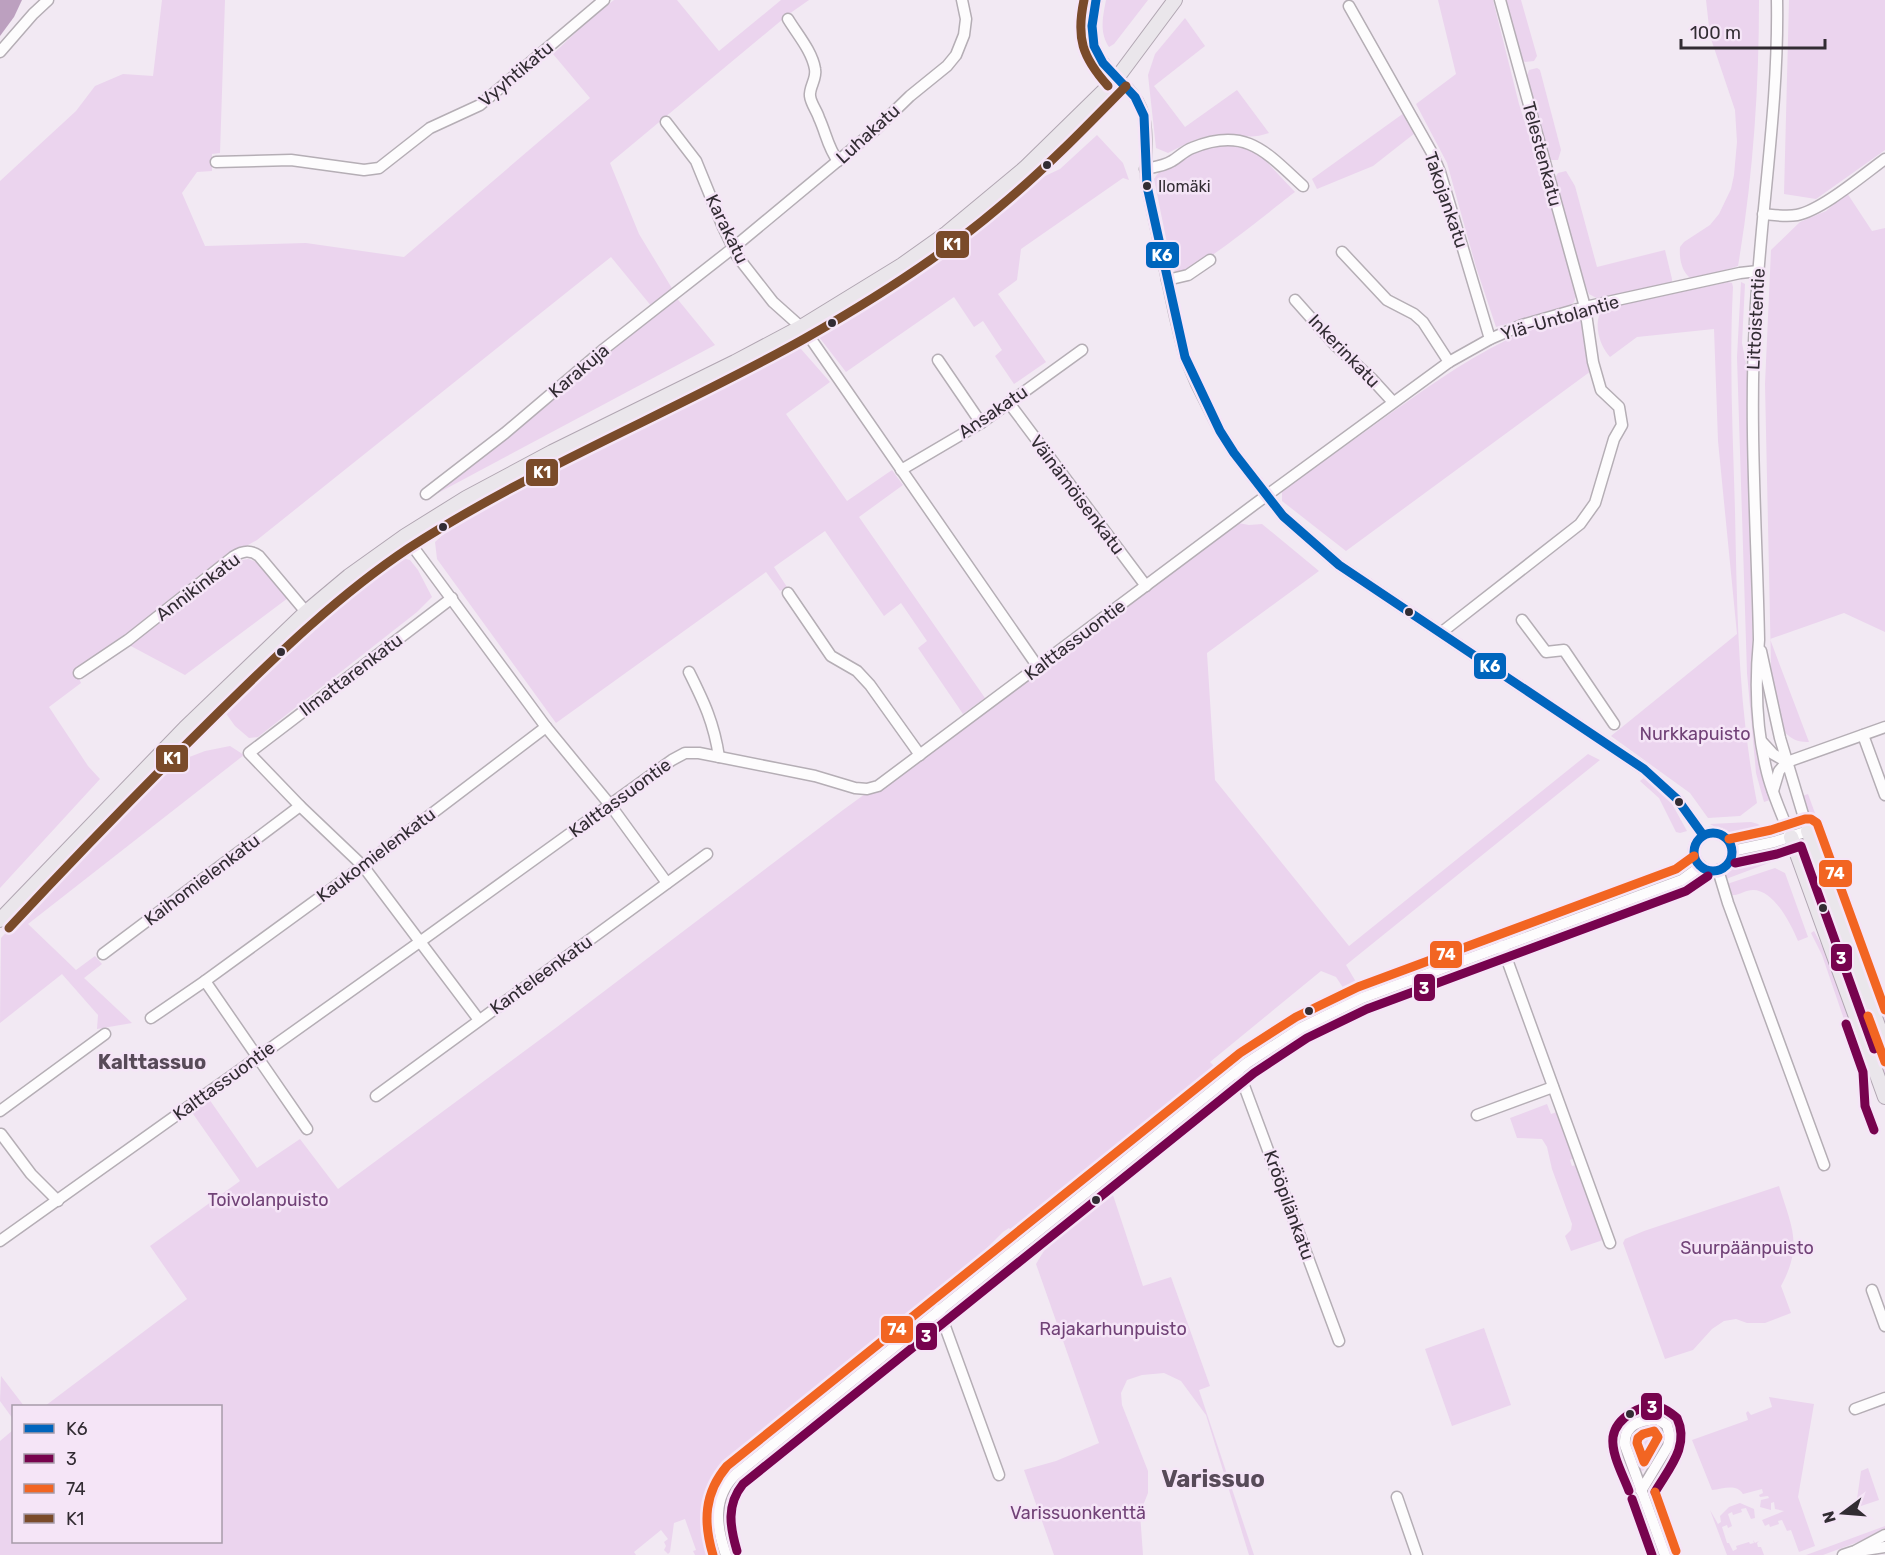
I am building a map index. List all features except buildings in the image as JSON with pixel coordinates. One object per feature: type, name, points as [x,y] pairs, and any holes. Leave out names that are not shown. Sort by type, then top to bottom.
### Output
[{"type":"main road","points":[[0,920],[185,728],[306,612],[350,576],[405,536],[466,498],[552,452],[801,327],[902,265],[980,208],[1025,168],[1117,78],[1175,0]]},
{"type":"main road","name":"Littoistentie","points":[[1808,831],[1885,1045]]},
{"type":"main road","name":"Littoistentie","points":[[1791,837],[1885,1097]]},
{"type":"street","points":[[0,52],[48,0]]},
{"type":"street","name":"Vyyhtikatu","points":[[216,162],[291,159],[364,170],[379,168],[430,128],[480,105],[604,0]]},
{"type":"street","name":"Luhakatu","points":[[733,248],[838,161],[952,61],[959,49],[965,28],[966,20],[962,0]]},
{"type":"street","points":[[1096,0],[1091,28],[1093,45],[1101,61],[1133,95],[1142,111],[1146,127],[1145,169],[1185,357],[1199,390],[1229,445],[1267,496],[1300,533],[1339,565],[1644,769],[1677,799],[1703,836]]},
{"type":"street","name":"Telestenkatu","points":[[1442,632],[1580,524],[1595,503],[1614,439],[1622,425],[1619,407],[1601,390],[1589,346],[1585,308],[1500,0]]},
{"type":"street","name":"Littoistentie","points":[[1777,0],[1777,53],[1758,271],[1753,368],[1759,639],[1756,672],[1761,741],[1766,768],[1791,837]]},
{"type":"street","name":"Takojankatu","points":[[1349,6],[1432,153],[1440,172],[1490,339]]},
{"type":"street","points":[[788,20],[815,66],[816,74],[810,90],[810,99],[830,149],[838,161]]},
{"type":"street","name":"Karakatu","points":[[666,122],[696,161],[742,264],[773,302],[801,327],[1038,667]]},
{"type":"street","points":[[1145,169],[1171,162],[1189,149],[1212,141],[1236,141],[1254,144],[1303,186]]},
{"type":"street","points":[[1763,214],[1796,216],[1808,212],[1833,197],[1885,159]]},
{"type":"street","name":"Karakuja","points":[[426,494],[505,433],[604,349],[733,248]]},
{"type":"street","points":[[1342,252],[1387,300],[1414,314],[1423,322],[1449,362]]},
{"type":"street","points":[[1167,280],[1188,275],[1210,260]]},
{"type":"street","name":"Ylä-Untolantie","points":[[1267,496],[1449,362],[1490,339],[1522,325],[1585,308],[1740,273],[1758,271]]},
{"type":"street","name":"Inkerinkatu","points":[[1295,300],[1335,345],[1393,402]]},
{"type":"street","name":"Ansakatu","points":[[901,470],[981,423],[1082,350]]},
{"type":"street","points":[[938,360],[981,423]]},
{"type":"street","name":"Väinämöisenkatu","points":[[1009,403],[1146,586]]},
{"type":"street","name":"Kalttassuontie","points":[[0,1241],[421,942],[672,760],[685,753],[699,753],[815,776],[867,789],[878,786],[1267,496]]},
{"type":"street","points":[[405,536],[546,727],[611,806],[667,883]]},
{"type":"street","name":"Annikinkatu","points":[[79,674],[128,640],[233,557],[243,552],[249,551],[260,556],[306,612]]},
{"type":"street","points":[[788,593],[831,656],[857,671],[870,685],[921,755]]},
{"type":"street","name":"Ilmattarenkatu","points":[[300,806],[249,753],[452,598]]},
{"type":"street","points":[[1522,620],[1546,652],[1564,650],[1614,724]]},
{"type":"street","name":"Littoistentie","points":[[1759,639],[1774,715],[1808,831]]},
{"type":"street","points":[[689,672],[715,730],[720,757]]},
{"type":"street","name":"Kaukomielenkatu","points":[[151,1018],[363,866],[546,727]]},
{"type":"street","points":[[1773,791],[1779,771],[1787,762],[1885,727]]},
{"type":"street","points":[[1863,735],[1885,795]]},
{"type":"street","points":[[1761,741],[1773,754],[1787,762]]},
{"type":"street","points":[[300,806],[363,866],[479,1020]]},
{"type":"street","name":"Kaihomielenkatu","points":[[103,954],[300,806]]},
{"type":"street","points":[[1732,851],[1808,831]]},
{"type":"street","points":[[1714,833],[1724,837],[1732,851],[1728,863],[1718,870],[1709,870],[1701,866],[1694,850],[1703,836],[1714,833]]},
{"type":"street","name":"Kanteleenkatu","points":[[375,1096],[706,854]]},
{"type":"street","points":[[726,1555],[717,1525],[718,1507],[729,1481],[1237,1071],[1279,1041],[1334,1010],[1385,988],[1682,880],[1701,866]]},
{"type":"street","points":[[1718,870],[1824,1165]]},
{"type":"street","points":[[1502,946],[1610,1243]]},
{"type":"street","points":[[205,981],[307,1129]]},
{"type":"street","points":[[0,1111],[105,1034]]},
{"type":"street","name":"Krööpilänkatu","points":[[1237,1071],[1244,1083],[1339,1341]]},
{"type":"street","points":[[1477,1115],[1553,1087]]},
{"type":"street","points":[[1,1134],[31,1174],[58,1201]]},
{"type":"street","points":[[1872,1290],[1885,1326]]},
{"type":"street","points":[[939,1310],[999,1475]]},
{"type":"street","points":[[1855,1409],[1885,1398]]},
{"type":"street","points":[[1641,1491],[1670,1441],[1667,1425],[1657,1419],[1634,1424],[1629,1427],[1624,1436],[1625,1445],[1641,1491],[1665,1555]]},
{"type":"street","points":[[1397,1497],[1417,1555]]},
{"type":"street","points":[[1844,1555],[1885,1535]]},
{"type":"street","points":[[1855,1551],[1885,1547]]},
{"type":"green space","points":[[162,0],[225,0],[220,153],[212,154],[212,171],[197,172],[182,193],[205,246],[306,243],[404,257],[590,98],[553,54],[594,15],[614,0],[677,0],[719,51],[781,0],[809,0],[789,14],[610,163],[639,234],[673,290],[652,307],[611,257],[257,540],[232,554],[76,672],[81,683],[49,707],[88,766],[100,779],[0,888],[0,181],[76,111],[95,86],[123,74],[153,76]]},
{"type":"green space","points":[[1106,0],[1148,0],[1114,44],[1109,47],[1103,30]]},
{"type":"green space","points":[[1438,0],[1493,0],[1519,104],[1553,211],[1576,296],[1569,307],[1496,327],[1476,267],[1447,163],[1416,104],[1456,74]]},
{"type":"green space","points":[[1505,0],[1521,0],[1537,56],[1534,61],[1522,60]]},
{"type":"green space","points":[[1706,0],[1759,0],[1758,67],[1751,167],[1738,266],[1694,280],[1682,266],[1680,247],[1710,225],[1719,214],[1731,189],[1737,142],[1735,110],[1710,36]]},
{"type":"green space","points":[[1789,0],[1885,0],[1885,150],[1816,199],[1784,194]]},
{"type":"green space","points":[[1185,18],[1205,46],[1154,86],[1185,127],[1237,90],[1269,133],[1251,136],[1222,134],[1208,136],[1168,153],[1156,148],[1148,75],[1155,54]]},
{"type":"green space","points":[[1537,68],[1540,70],[1561,150],[1558,160],[1549,160],[1527,76],[1529,70]]},
{"type":"green space","points":[[1404,113],[1415,133],[1373,166],[1317,189],[1312,179]]},
{"type":"green space","points":[[1097,135],[1123,163],[1129,180],[1123,178],[1021,249],[1017,280],[998,294],[1046,362],[1014,384],[995,356],[1002,350],[983,321],[974,327],[954,297],[846,372],[819,337],[821,331],[858,301],[940,249],[1045,176],[1060,169]]},
{"type":"green space","points":[[1236,144],[1251,147],[1295,192],[1217,252],[1187,271],[1178,274],[1172,268],[1154,179],[1169,164],[1190,153]]},
{"type":"green space","points":[[1566,171],[1575,186],[1597,267],[1665,250],[1672,284],[1600,300],[1589,294],[1582,277],[1555,178],[1558,173]]},
{"type":"green space","points":[[1847,193],[1872,231],[1885,228],[1885,632],[1844,613],[1770,639],[1765,384],[1771,250],[1800,222],[1826,211]]},
{"type":"green space","points":[[1741,282],[1745,284],[1742,343],[1747,369],[1756,724],[1770,800],[1764,802],[1756,773],[1747,673],[1737,357]]},
{"type":"green space","name":"Nurkkapuisto","points":[[1732,283],[1733,287],[1732,399],[1742,694],[1757,803],[1740,816],[1708,818],[1690,793],[1611,736],[1737,634],[1718,441],[1714,329],[1637,337],[1610,357],[1598,334],[1598,321],[1602,309]]},
{"type":"green space","points":[[675,296],[715,345],[438,493],[439,488]]},
{"type":"green space","points":[[1572,315],[1581,316],[1591,371],[1346,551],[1282,501],[1282,491],[1455,369],[1522,333]]},
{"type":"green space","points":[[787,346],[801,349],[830,382],[786,414],[847,501],[892,470],[903,485],[859,517],[985,698],[963,714],[918,648],[927,641],[901,603],[884,616],[825,531],[774,567],[787,587],[780,591],[766,572],[556,723],[437,559],[435,542],[478,502],[599,437]]},
{"type":"green space","name":"Toivolanpuisto","points":[[1238,523],[1262,524],[1319,571],[1207,653],[1215,780],[1349,946],[1588,754],[1600,760],[1346,965],[1359,987],[1346,992],[1336,977],[1321,971],[1210,1062],[1218,1070],[1018,1238],[1009,1228],[1003,1232],[952,1283],[954,1286],[732,1470],[718,1489],[712,1510],[713,1532],[719,1555],[695,1555],[693,1551],[696,1550],[685,1519],[674,1523],[668,1554],[664,1550],[666,1546],[664,1542],[668,1539],[661,1530],[634,1552],[636,1555],[0,1555],[0,1441],[12,1431],[12,1543],[222,1543],[222,1405],[46,1405],[187,1299],[150,1246],[240,1181],[191,1111],[209,1099],[257,1168],[300,1139],[338,1189],[557,1027],[843,810]]},
{"type":"green space","points":[[395,556],[410,560],[432,597],[417,612],[258,737],[249,738],[235,726],[222,708],[380,564]]},
{"type":"green space","points":[[248,559],[257,562],[288,598],[185,675],[129,645],[238,561]]},
{"type":"green space","points":[[1770,640],[1809,742],[1787,735],[1781,726],[1774,702]]},
{"type":"green space","points":[[230,746],[244,755],[28,924],[76,970],[95,956],[102,964],[84,978],[132,1023],[97,1029],[98,1015],[62,974],[0,1023],[1,938],[138,792],[171,764],[205,751]]},
{"type":"green space","points":[[1645,777],[1671,802],[1687,831],[1676,832],[1659,798],[1640,781]]},
{"type":"green space","points":[[1808,794],[1885,1005],[1885,1027],[1802,796]]},
{"type":"green space","points":[[1751,822],[1758,824],[1767,832],[1758,837],[1737,839],[1710,824]]},
{"type":"green space","points":[[1802,850],[1811,858],[1885,1061],[1885,1078]]},
{"type":"green space","points":[[1776,853],[1774,861],[1726,879],[1727,872],[1735,862]]},
{"type":"green space","points":[[1775,868],[1785,873],[1808,937],[1798,941],[1781,909],[1768,896],[1761,891],[1753,890],[1731,895],[1727,884]]},
{"type":"green space","points":[[1814,931],[1845,999],[1866,1071],[1862,1072],[1822,955],[1811,933]]},
{"type":"green space","points":[[1547,1104],[1551,1114],[1557,1112],[1574,1158],[1570,1160],[1572,1166],[1576,1165],[1603,1240],[1571,1251],[1565,1236],[1571,1230],[1572,1224],[1552,1169],[1547,1147],[1542,1139],[1517,1138],[1510,1118]]},
{"type":"green space","name":"Suurpäänpuisto","points":[[1779,1186],[1793,1236],[1792,1259],[1781,1286],[1791,1313],[1765,1323],[1747,1323],[1736,1319],[1724,1321],[1712,1329],[1693,1350],[1665,1359],[1623,1243],[1625,1239]]},
{"type":"green space","name":"Rajakarhunpuisto","points":[[1111,1189],[1143,1286],[1171,1277],[1210,1386],[1199,1390],[1254,1555],[1249,1555],[1206,1415],[1181,1381],[1164,1373],[1142,1375],[1127,1380],[1121,1393],[1122,1405],[1148,1471],[1148,1493],[1140,1513],[1143,1555],[1054,1555],[1024,1470],[1056,1461],[1099,1443],[1036,1264],[1051,1239]]},
{"type":"green space","points":[[1484,1328],[1511,1405],[1452,1426],[1425,1349]]},
{"type":"green space","points":[[1,1376],[23,1405],[12,1405],[12,1418],[0,1401]]},
{"type":"green space","points":[[1769,1397],[1814,1404],[1798,1497],[1815,1546],[1799,1552],[1791,1530],[1787,1531],[1782,1520],[1778,1521],[1779,1524],[1765,1526],[1762,1520],[1784,1511],[1775,1509],[1774,1502],[1771,1503],[1771,1510],[1760,1507],[1761,1500],[1769,1498],[1768,1496],[1760,1497],[1759,1495],[1763,1493],[1762,1489],[1743,1494],[1733,1488],[1712,1490],[1692,1440],[1748,1420],[1746,1413],[1748,1411],[1751,1415],[1772,1407]]},
{"type":"green space","points":[[816,1417],[821,1420],[737,1490],[729,1514],[732,1538],[738,1555],[732,1555],[726,1537],[724,1510],[733,1489],[753,1468]]},
{"type":"green space","points":[[1648,1426],[1659,1429],[1662,1440],[1643,1471],[1639,1470],[1630,1444],[1633,1433]]},
{"type":"green space","points":[[1868,1468],[1879,1500],[1858,1507],[1861,1471]]},
{"type":"green space","points":[[1740,1503],[1754,1509],[1755,1518],[1751,1519],[1746,1508],[1733,1515],[1732,1512],[1728,1514],[1732,1526],[1722,1527],[1727,1543],[1733,1551],[1737,1549],[1736,1546],[1749,1542],[1754,1543],[1753,1540],[1755,1543],[1759,1541],[1758,1547],[1761,1547],[1764,1555],[1727,1555],[1710,1510],[1718,1524],[1721,1522],[1720,1516],[1729,1507]]},
{"type":"green space","points":[[1885,1526],[1885,1532],[1823,1555],[1806,1555]]},
{"type":"shaded area","points":[[0,0],[22,0],[14,17],[0,36]]},
{"type":"transit line","name":"K1","points":[[1084,0],[1081,25],[1083,46],[1092,66],[1108,86]]},
{"type":"transit line","name":"K6","points":[[1096,0],[1092,26],[1094,46],[1103,63],[1135,97],[1144,116],[1147,186],[1185,357],[1220,431],[1234,453],[1283,516],[1339,565],[1644,769],[1677,799],[1703,835]]},
{"type":"transit line","name":"K1","points":[[9,928],[243,688],[311,624],[384,566],[409,548],[505,491],[755,366],[829,325],[904,278],[975,227],[1014,195],[1126,86]]},
{"type":"transit line","name":"74","points":[[1729,839],[1771,830],[1805,819],[1811,819],[1817,823],[1885,1010]]},
{"type":"transit line","name":"K6","points":[[1713,833],[1726,839],[1732,852],[1726,865],[1713,871],[1700,865],[1694,852],[1700,839],[1713,833]]},
{"type":"transit line","name":"3","points":[[1735,863],[1801,846],[1874,1049]]},
{"type":"transit line","name":"74","points":[[713,1555],[708,1531],[708,1508],[714,1487],[727,1466],[1240,1053],[1296,1017],[1358,987],[1676,869],[1694,856]]},
{"type":"transit line","name":"3","points":[[737,1551],[731,1516],[734,1500],[743,1484],[1254,1073],[1307,1038],[1367,1009],[1686,891],[1708,876]]},
{"type":"transit line","name":"74","points":[[1868,1016],[1885,1062]]},
{"type":"transit line","name":"3","points":[[1846,1024],[1863,1072],[1865,1106],[1874,1130]]},
{"type":"transit line","name":"3","points":[[1629,1491],[1613,1444],[1615,1430],[1631,1413],[1646,1407],[1654,1407],[1665,1409],[1677,1418],[1681,1438],[1676,1457],[1655,1492]]},
{"type":"transit line","name":"74","points":[[1654,1431],[1658,1437],[1644,1462],[1637,1443],[1638,1438],[1654,1431]]},
{"type":"transit line","name":"74","points":[[1655,1492],[1676,1551]]},
{"type":"transit line","name":"3","points":[[1632,1499],[1652,1555]]},
{"type":"place","name":"Ilomäki","points":[[1147,186]]},
{"type":"district","name":"Kalttassuo","points":[[152,1062]]},
{"type":"district","name":"Varissuo","points":[[1213,1479]]},
{"type":"park label","name":"Varissuonkenttä","points":[[1078,1513]]}]
